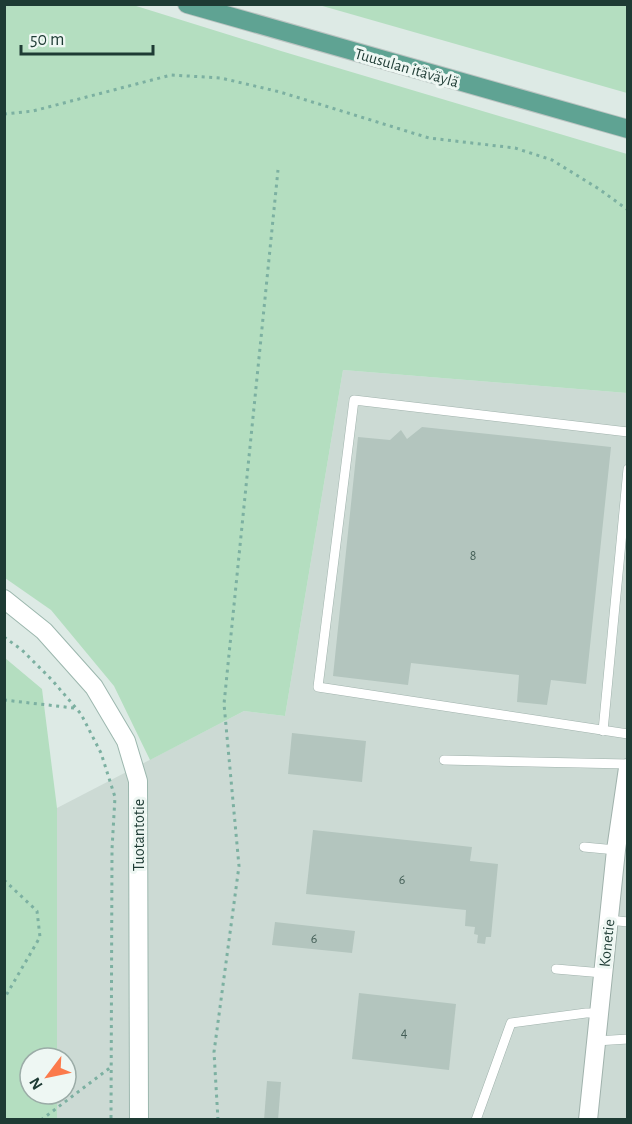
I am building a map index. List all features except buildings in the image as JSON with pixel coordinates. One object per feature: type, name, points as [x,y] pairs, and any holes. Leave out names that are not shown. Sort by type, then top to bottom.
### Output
[{"type":"main road","name":"Tuusulan itäväylä","points":[[187,4],[627,129]]},
{"type":"street","name":"Tuotantotie","points":[[4,599],[44,631],[94,687],[126,741],[138,781],[139,1119]]},
{"type":"street","name":"Konetie","points":[[588,1119],[627,766]]},
{"type":"lane","points":[[627,432],[354,400],[318,687],[627,734]]},
{"type":"lane","points":[[603,731],[627,470]]},
{"type":"lane","points":[[444,760],[627,766]]},
{"type":"lane","points":[[584,847],[616,850]]},
{"type":"lane","points":[[609,920],[627,922]]},
{"type":"lane","points":[[556,969],[603,973]]},
{"type":"lane","points":[[476,1119],[511,1023],[586,1012],[599,1013]]},
{"type":"lane","points":[[596,1041],[627,1039]]},
{"type":"path","points":[[4,114],[33,111],[171,75],[221,78],[280,92],[429,138],[515,148],[552,160],[599,189],[627,210]]},
{"type":"path","points":[[218,1119],[214,1052],[239,866],[224,704],[278,170]]},
{"type":"path","points":[[4,637],[22,650],[81,714],[101,753],[115,797],[112,849],[111,1119]]},
{"type":"path","points":[[4,700],[76,708]]},
{"type":"path","points":[[4,880],[37,911],[40,937],[4,999]]},
{"type":"path","points":[[41,1119],[111,1067]]},
{"type":"shaded area","points":[[343,370],[627,393],[627,1119],[57,1119],[57,1106],[78,1106],[78,1046],[57,1046],[57,808],[244,711],[285,716]]},
{"type":"green space","points":[[5,4],[133,5],[627,154],[627,393],[343,370],[285,716],[244,711],[150,760],[114,686],[51,610],[5,578]]},
{"type":"green space","points":[[319,5],[627,5],[627,93]]},
{"type":"green space","points":[[5,658],[42,689],[57,808],[57,1046],[18,1046],[18,1106],[57,1106],[57,1119],[5,1119]]}]
